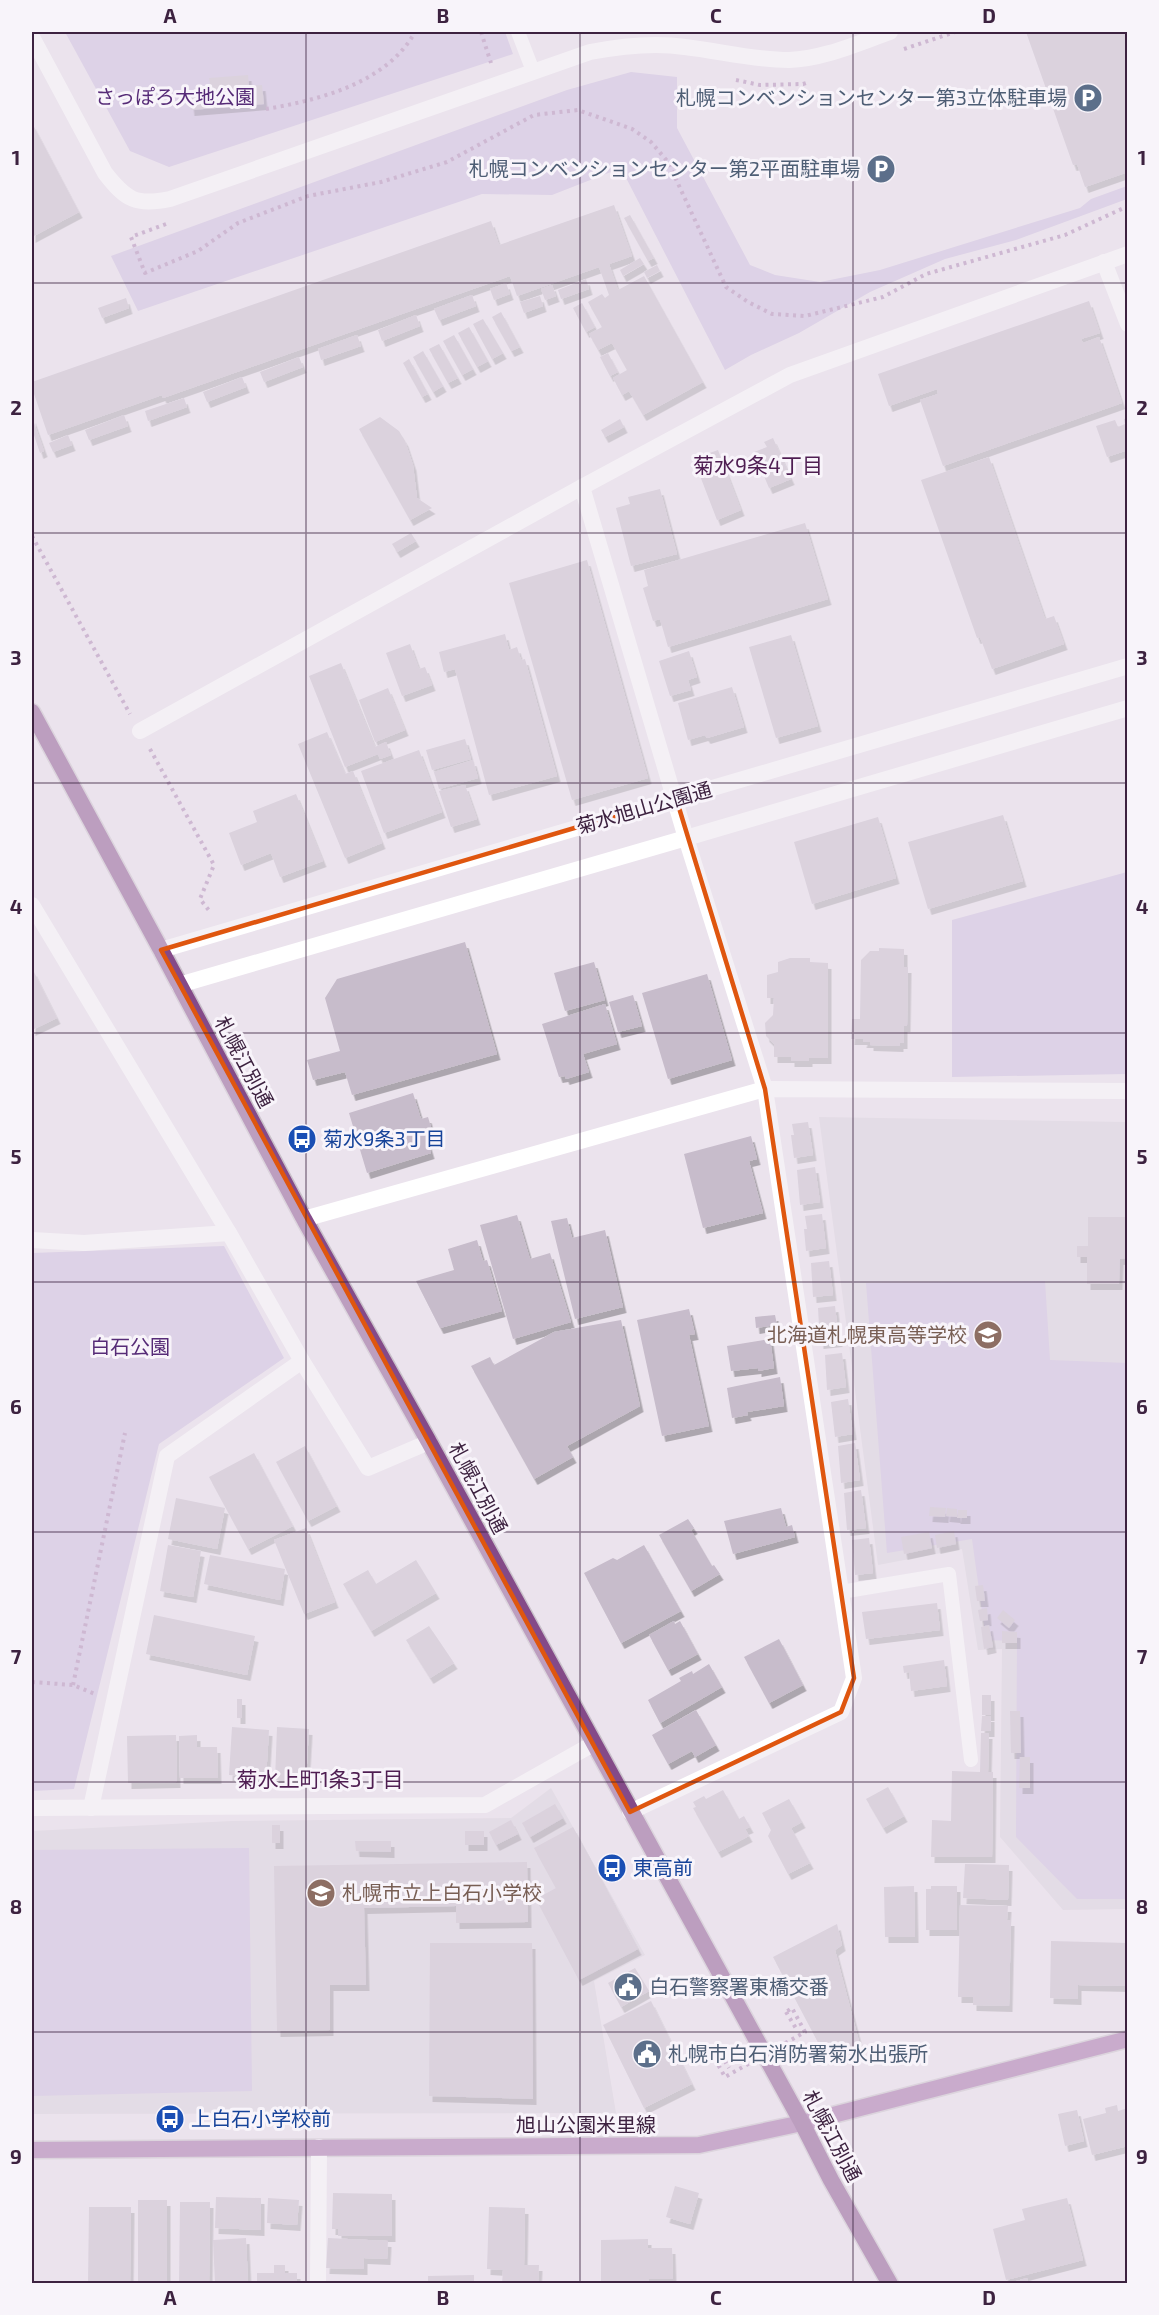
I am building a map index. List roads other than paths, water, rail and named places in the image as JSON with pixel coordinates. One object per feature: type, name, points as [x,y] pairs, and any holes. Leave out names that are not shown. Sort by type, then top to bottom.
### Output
[{"type":"highway","name":"札幌江別通","points":[[32,712],[162,950],[304,1219],[429,1442],[831,2180],[890,2283]]},
{"type":"main road","name":"旭山公園米里線","points":[[32,2150],[699,2145],[802,2124],[1128,2039]]},
{"type":"street","points":[[32,38],[105,173],[118,190],[132,200],[150,203],[170,200],[590,52],[620,46],[657,44],[756,59],[792,60],[829,52],[863,36],[890,32]]},
{"type":"street","points":[[140,731],[582,486],[790,375],[1128,254]]},
{"type":"street","points":[[1104,262],[1128,324]]},
{"type":"street","points":[[582,486],[686,838],[765,1089],[854,1678],[841,1712],[630,1812]]},
{"type":"street","name":"菊水旭山公園通","points":[[162,950],[1128,666]]},
{"type":"street","name":"菊水旭山公園通","points":[[179,985],[1128,708]]},
{"type":"street","points":[[32,905],[229,1233],[302,1361],[368,1468],[429,1442]]},
{"type":"street","points":[[304,1219],[765,1089],[1128,1091]]},
{"type":"street","points":[[32,1240],[84,1243],[229,1233]]},
{"type":"street","points":[[91,1808],[167,1456],[302,1361]]},
{"type":"street","points":[[32,1808],[485,1805],[593,1744]]},
{"type":"street","points":[[318,2283],[319,2147]]},
{"type":"lane","points":[[518,32],[533,71]]},
{"type":"lane","points":[[841,1592],[949,1575],[971,1760]]},
{"type":"place","name":"札幌コンベンションセンター第3立体駐車場","points":[[1088,98]]},
{"type":"place","name":"札幌コンベンションセンター第2平面駐車場","points":[[881,169]]},
{"type":"place","name":"菊水9条3丁目","points":[[302,1139]]},
{"type":"place","name":"北海道札幌東高等学校","points":[[988,1335]]},
{"type":"place","name":"東高前","points":[[612,1868]]},
{"type":"place","name":"札幌市立上白石小学校","points":[[321,1893]]},
{"type":"place","name":"白石警察署東橋交番","points":[[628,1987]]},
{"type":"place","name":"札幌市白石消防署菊水出張所","points":[[647,2054]]},
{"type":"place","name":"上白石小学校前","points":[[170,2119]]},
{"type":"district","name":"菊水9条4丁目","points":[[758,466]]},
{"type":"district","name":"菊水上町1条3丁目","points":[[320,1780]]},
{"type":"park label","name":"さっぽろ大地公園","points":[[175,97]]},
{"type":"park label","name":"白石公園","points":[[130,1347]]}]
